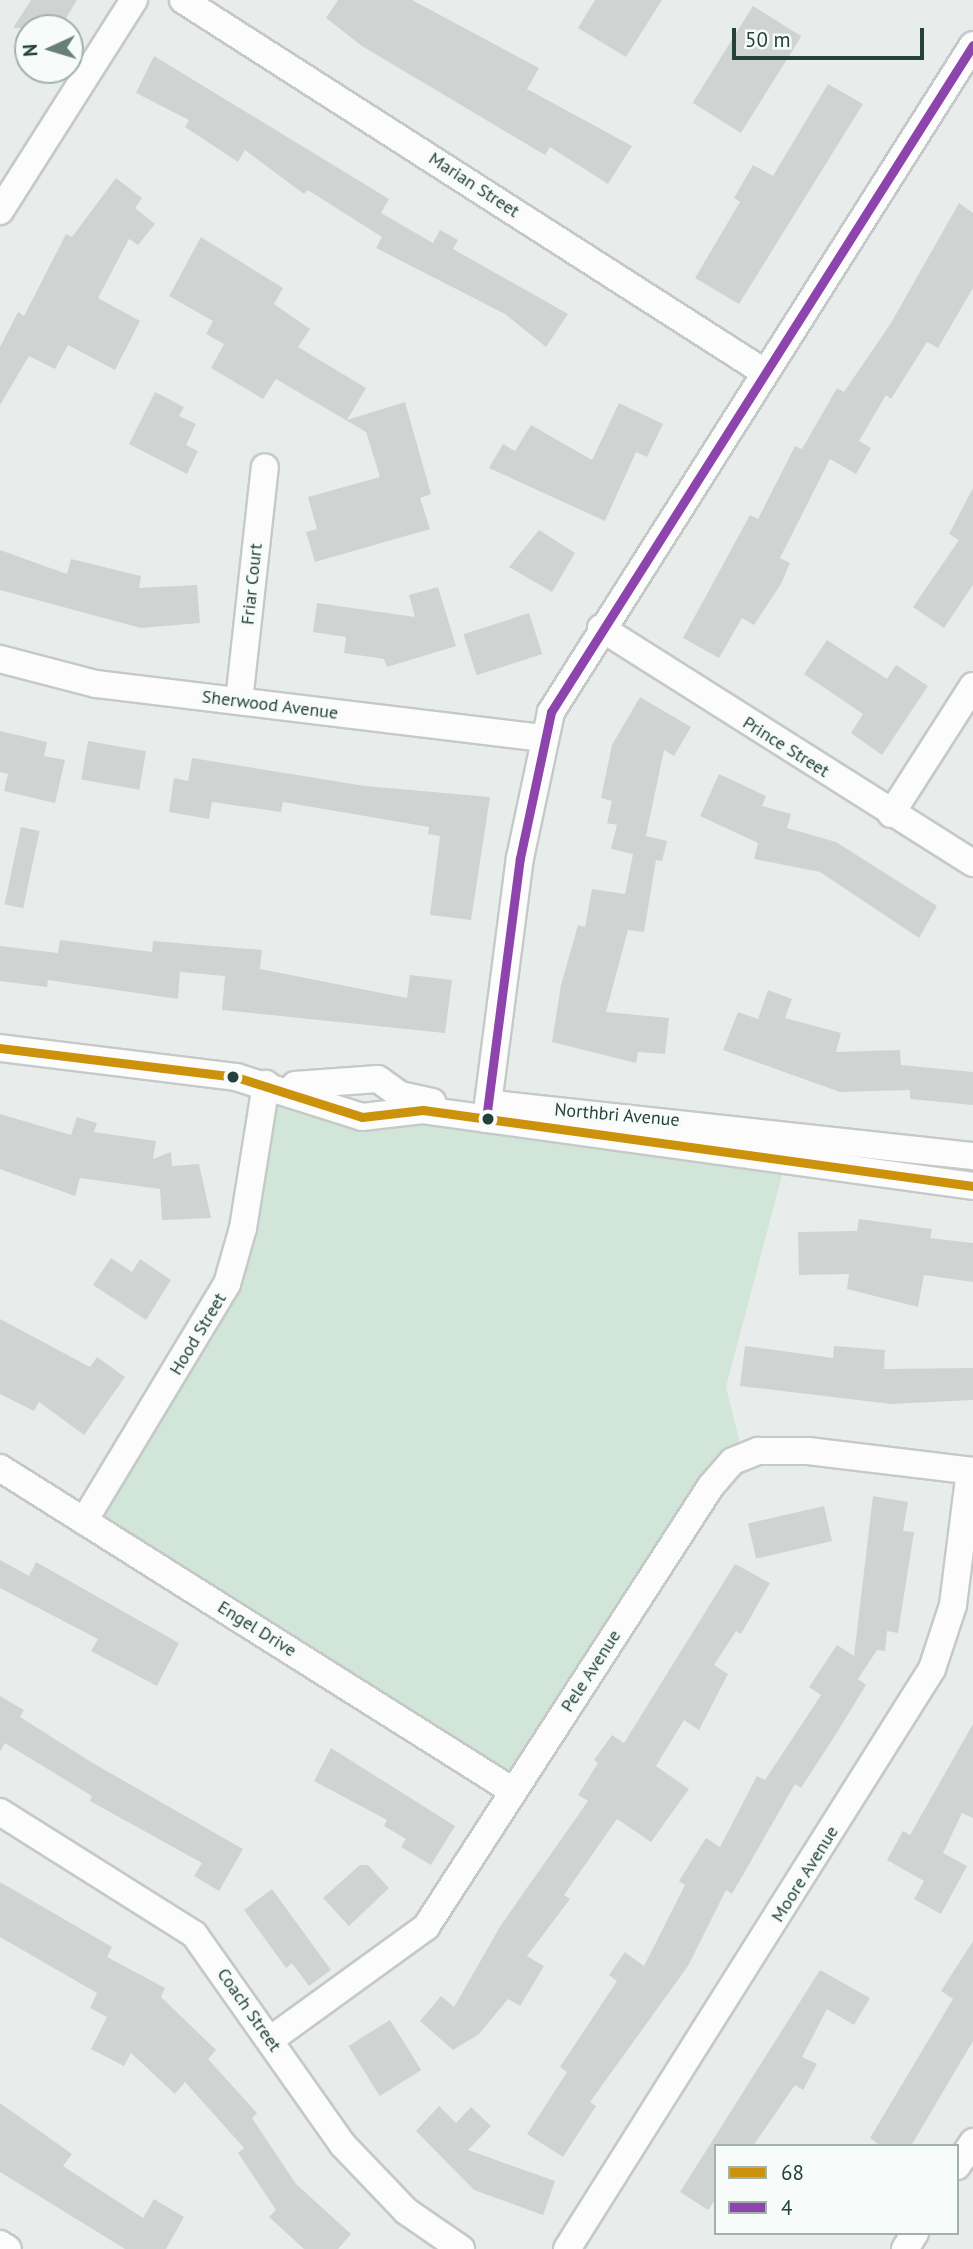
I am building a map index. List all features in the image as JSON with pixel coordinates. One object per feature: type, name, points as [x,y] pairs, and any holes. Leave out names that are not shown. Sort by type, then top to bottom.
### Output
[{"type":"street","points":[[0,211],[134,0]]},
{"type":"street","name":"Marian Street","points":[[183,0],[764,372]]},
{"type":"street","points":[[487,1112],[543,738],[564,684],[973,45]]},
{"type":"street","name":"Friar Court","points":[[239,701],[265,467]]},
{"type":"street","name":"Prince Street","points":[[601,628],[891,814],[973,863]]},
{"type":"street","name":"Sherwood Avenue","points":[[0,659],[96,684],[543,738]]},
{"type":"street","points":[[891,814],[973,686]]},
{"type":"street","name":"Northbri Avenue","points":[[0,1048],[266,1084],[362,1118],[423,1110],[487,1112],[973,1156]]},
{"type":"street","name":"Northbri Avenue","points":[[266,1084],[358,1077],[378,1079],[421,1101],[973,1185]]},
{"type":"street","name":"Hood Street","points":[[84,1521],[227,1284],[243,1228],[266,1084]]},
{"type":"street","name":"Pele Avenue","points":[[270,2040],[426,1927],[710,1486],[733,1461],[758,1451],[808,1451],[972,1471]]},
{"type":"street","name":"Engel Drive","points":[[0,1468],[513,1791]]},
{"type":"street","name":"Moore Avenue","points":[[567,2249],[932,1669],[953,1605],[972,1471]]},
{"type":"street","name":"Coach Street","points":[[0,1812],[194,1934],[370,2175],[406,2211],[461,2249]]},
{"type":"street","points":[[959,2163],[973,2142]]},
{"type":"street","points":[[0,2244],[8,2249]]},
{"type":"green space","points":[[266,1084],[395,1112],[786,1160],[726,1387],[743,1455],[513,1791],[84,1521],[214,1311]]},
{"type":"building","points":[[31,0],[77,0],[68,14],[22,14]]},
{"type":"building","points":[[338,0],[412,0],[539,68],[527,89],[632,146],[608,184],[550,147],[545,155],[362,46],[326,18]]},
{"type":"building","points":[[595,0],[662,0],[626,57],[578,28]]},
{"type":"building","points":[[753,6],[801,36],[741,133],[693,103]]},
{"type":"building","points":[[154,56],[389,199],[381,213],[433,243],[440,230],[458,240],[453,249],[568,314],[546,347],[505,314],[376,248],[382,237],[308,190],[304,194],[245,150],[238,162],[185,127],[189,120],[136,93]]},
{"type":"building","points":[[828,84],[863,104],[739,304],[695,278],[740,202],[734,198],[753,165],[773,176]]},
{"type":"building","points":[[116,178],[142,198],[135,208],[155,224],[138,245],[129,239],[98,298],[140,321],[115,370],[68,345],[55,369],[29,356],[0,405],[0,347],[18,312],[24,316],[66,234],[72,237]]},
{"type":"building","points":[[959,203],[973,213],[973,288],[938,348],[927,342],[891,399],[886,395],[859,441],[871,448],[856,474],[830,459],[780,558],[790,563],[781,584],[754,625],[742,618],[719,658],[683,638],[750,515],[758,519],[795,446],[802,449],[837,388],[844,392],[891,323]]},
{"type":"building","points":[[201,237],[283,288],[274,304],[310,329],[298,347],[366,388],[347,420],[405,402],[431,494],[420,498],[430,529],[315,562],[306,532],[317,529],[308,497],[380,477],[366,432],[276,379],[263,399],[211,368],[224,344],[206,334],[213,321],[169,296]]},
{"type":"building","points":[[155,392],[184,407],[179,416],[196,424],[186,445],[198,451],[187,474],[129,444]]},
{"type":"building","points":[[619,403],[663,424],[647,457],[636,452],[605,521],[489,468],[503,444],[515,451],[531,425],[592,460]]},
{"type":"building","points":[[973,488],[973,585],[944,628],[913,607],[959,540],[949,534]]},
{"type":"building","points":[[539,530],[575,553],[552,592],[509,567]]},
{"type":"building","points":[[0,550],[67,574],[71,559],[141,576],[139,588],[197,585],[200,623],[141,628],[0,590]]},
{"type":"building","points":[[438,587],[456,646],[387,667],[384,659],[344,653],[346,637],[313,632],[317,603],[415,617],[409,595]]},
{"type":"building","points":[[529,613],[542,654],[477,675],[463,634]]},
{"type":"building","points":[[827,640],[887,679],[896,665],[928,686],[882,755],[851,733],[863,714],[804,674]]},
{"type":"building","points":[[640,697],[691,727],[674,756],[664,750],[646,836],[667,841],[662,861],[656,860],[644,932],[628,930],[606,1012],[669,1018],[665,1054],[638,1052],[636,1063],[552,1042],[561,985],[578,925],[585,927],[592,889],[625,894],[633,854],[611,849],[617,825],[607,823],[612,801],[601,798],[612,745]]},
{"type":"building","points":[[0,731],[47,742],[44,756],[65,760],[55,803],[4,791],[8,774],[0,772]]},
{"type":"building","points":[[88,741],[146,751],[139,790],[81,779]]},
{"type":"building","points":[[192,758],[365,786],[490,797],[471,920],[430,915],[440,836],[428,834],[429,827],[283,802],[281,812],[212,802],[209,819],[169,812],[174,778],[188,781]]},
{"type":"building","points":[[719,774],[766,796],[762,806],[791,814],[787,828],[836,842],[937,906],[919,938],[820,872],[754,859],[758,843],[700,816]]},
{"type":"building","points":[[21,827],[40,831],[23,908],[5,904]]},
{"type":"building","points":[[60,940],[152,952],[153,941],[262,950],[260,969],[407,998],[410,975],[452,980],[445,1033],[222,1010],[225,976],[180,972],[178,999],[48,980],[47,987],[0,981],[0,946],[58,953]]},
{"type":"building","points":[[768,990],[792,999],[785,1018],[841,1033],[836,1052],[900,1050],[901,1065],[973,1072],[973,1105],[910,1099],[910,1090],[840,1092],[723,1050],[738,1012],[758,1019]]},
{"type":"building","points":[[0,1114],[71,1135],[77,1117],[97,1123],[94,1132],[156,1141],[153,1159],[171,1152],[172,1166],[199,1164],[211,1218],[162,1220],[160,1189],[80,1178],[75,1196],[0,1169]]},
{"type":"building","points":[[859,1219],[932,1229],[930,1238],[973,1243],[973,1282],[924,1275],[918,1307],[847,1289],[849,1274],[799,1275],[798,1232],[857,1231]]},
{"type":"building","points":[[111,1258],[132,1272],[140,1259],[171,1280],[146,1320],[93,1285]]},
{"type":"building","points":[[0,1319],[90,1367],[97,1357],[125,1377],[84,1435],[39,1402],[34,1411],[0,1394]]},
{"type":"building","points":[[745,1346],[833,1358],[834,1346],[885,1350],[884,1369],[973,1368],[973,1400],[891,1404],[740,1386]]},
{"type":"building","points":[[873,1496],[908,1502],[903,1531],[914,1532],[898,1633],[887,1631],[885,1651],[877,1650],[858,1679],[866,1685],[836,1734],[801,1788],[795,1784],[732,1894],[726,1890],[688,1966],[590,2102],[596,2106],[563,2157],[527,2134],[567,2072],[560,2067],[617,1981],[609,1975],[625,1952],[644,1966],[685,1885],[679,1881],[706,1838],[720,1847],[757,1776],[765,1780],[821,1695],[809,1687],[837,1645],[854,1656]]},
{"type":"building","points":[[824,1506],[832,1541],[756,1559],[748,1524]]},
{"type":"building","points":[[0,1560],[29,1576],[36,1562],[179,1643],[157,1686],[91,1651],[98,1639],[0,1588]]},
{"type":"building","points":[[735,1564],[770,1583],[741,1634],[736,1631],[714,1665],[728,1674],[699,1730],[684,1720],[656,1766],[689,1789],[651,1842],[617,1819],[564,1895],[570,1899],[527,1956],[544,1966],[520,2006],[508,1999],[479,2034],[453,2050],[420,2021],[441,1996],[454,2007],[501,1925],[588,1801],[578,1795],[598,1763],[594,1760],[612,1735],[624,1743]]},
{"type":"building","points":[[0,1696],[24,1710],[20,1717],[91,1762],[243,1849],[219,1891],[194,1876],[202,1863],[90,1801],[92,1796],[5,1743],[0,1752]]},
{"type":"building","points":[[973,1724],[973,1818],[962,1813],[943,1853],[967,1866],[941,1914],[914,1899],[924,1881],[887,1860],[903,1831],[910,1835]]},
{"type":"building","points":[[331,1748],[455,1826],[431,1865],[401,1847],[406,1839],[384,1826],[387,1820],[314,1781]]},
{"type":"building","points":[[360,1865],[368,1865],[389,1888],[349,1926],[323,1898]]},
{"type":"building","points":[[0,1882],[112,1947],[107,1957],[165,1988],[161,1997],[216,2050],[208,2059],[257,2113],[252,2118],[296,2184],[351,2234],[338,2249],[304,2249],[269,2217],[276,2210],[238,2153],[244,2148],[185,2082],[175,2094],[131,2053],[124,2066],[91,2049],[107,2017],[90,2008],[97,1993],[0,1937]]},
{"type":"building","points":[[272,1889],[331,1970],[309,1986],[292,1963],[286,1968],[244,1910]]},
{"type":"building","points":[[973,1941],[973,2041],[912,2144],[878,2144],[870,2138],[953,1999],[941,1991]]},
{"type":"building","points":[[820,1970],[870,1998],[854,2025],[827,2009],[802,2057],[817,2064],[803,2090],[795,2085],[754,2144],[714,2144],[714,2202],[708,2210],[680,2192]]},
{"type":"building","points":[[390,2020],[421,2070],[380,2096],[348,2046]]},
{"type":"building","points":[[0,2103],[72,2154],[63,2166],[143,2218],[154,2199],[184,2217],[166,2249],[125,2249],[0,2172]]},
{"type":"building","points":[[439,2106],[456,2123],[471,2107],[491,2126],[468,2150],[555,2181],[543,2215],[474,2190],[416,2131]]},
{"type":"transit line","name":"4","points":[[486,1119],[520,858],[551,712],[973,45]]},
{"type":"transit line","name":"68","points":[[0,1048],[236,1077],[362,1117],[423,1110],[973,1186]]}]
